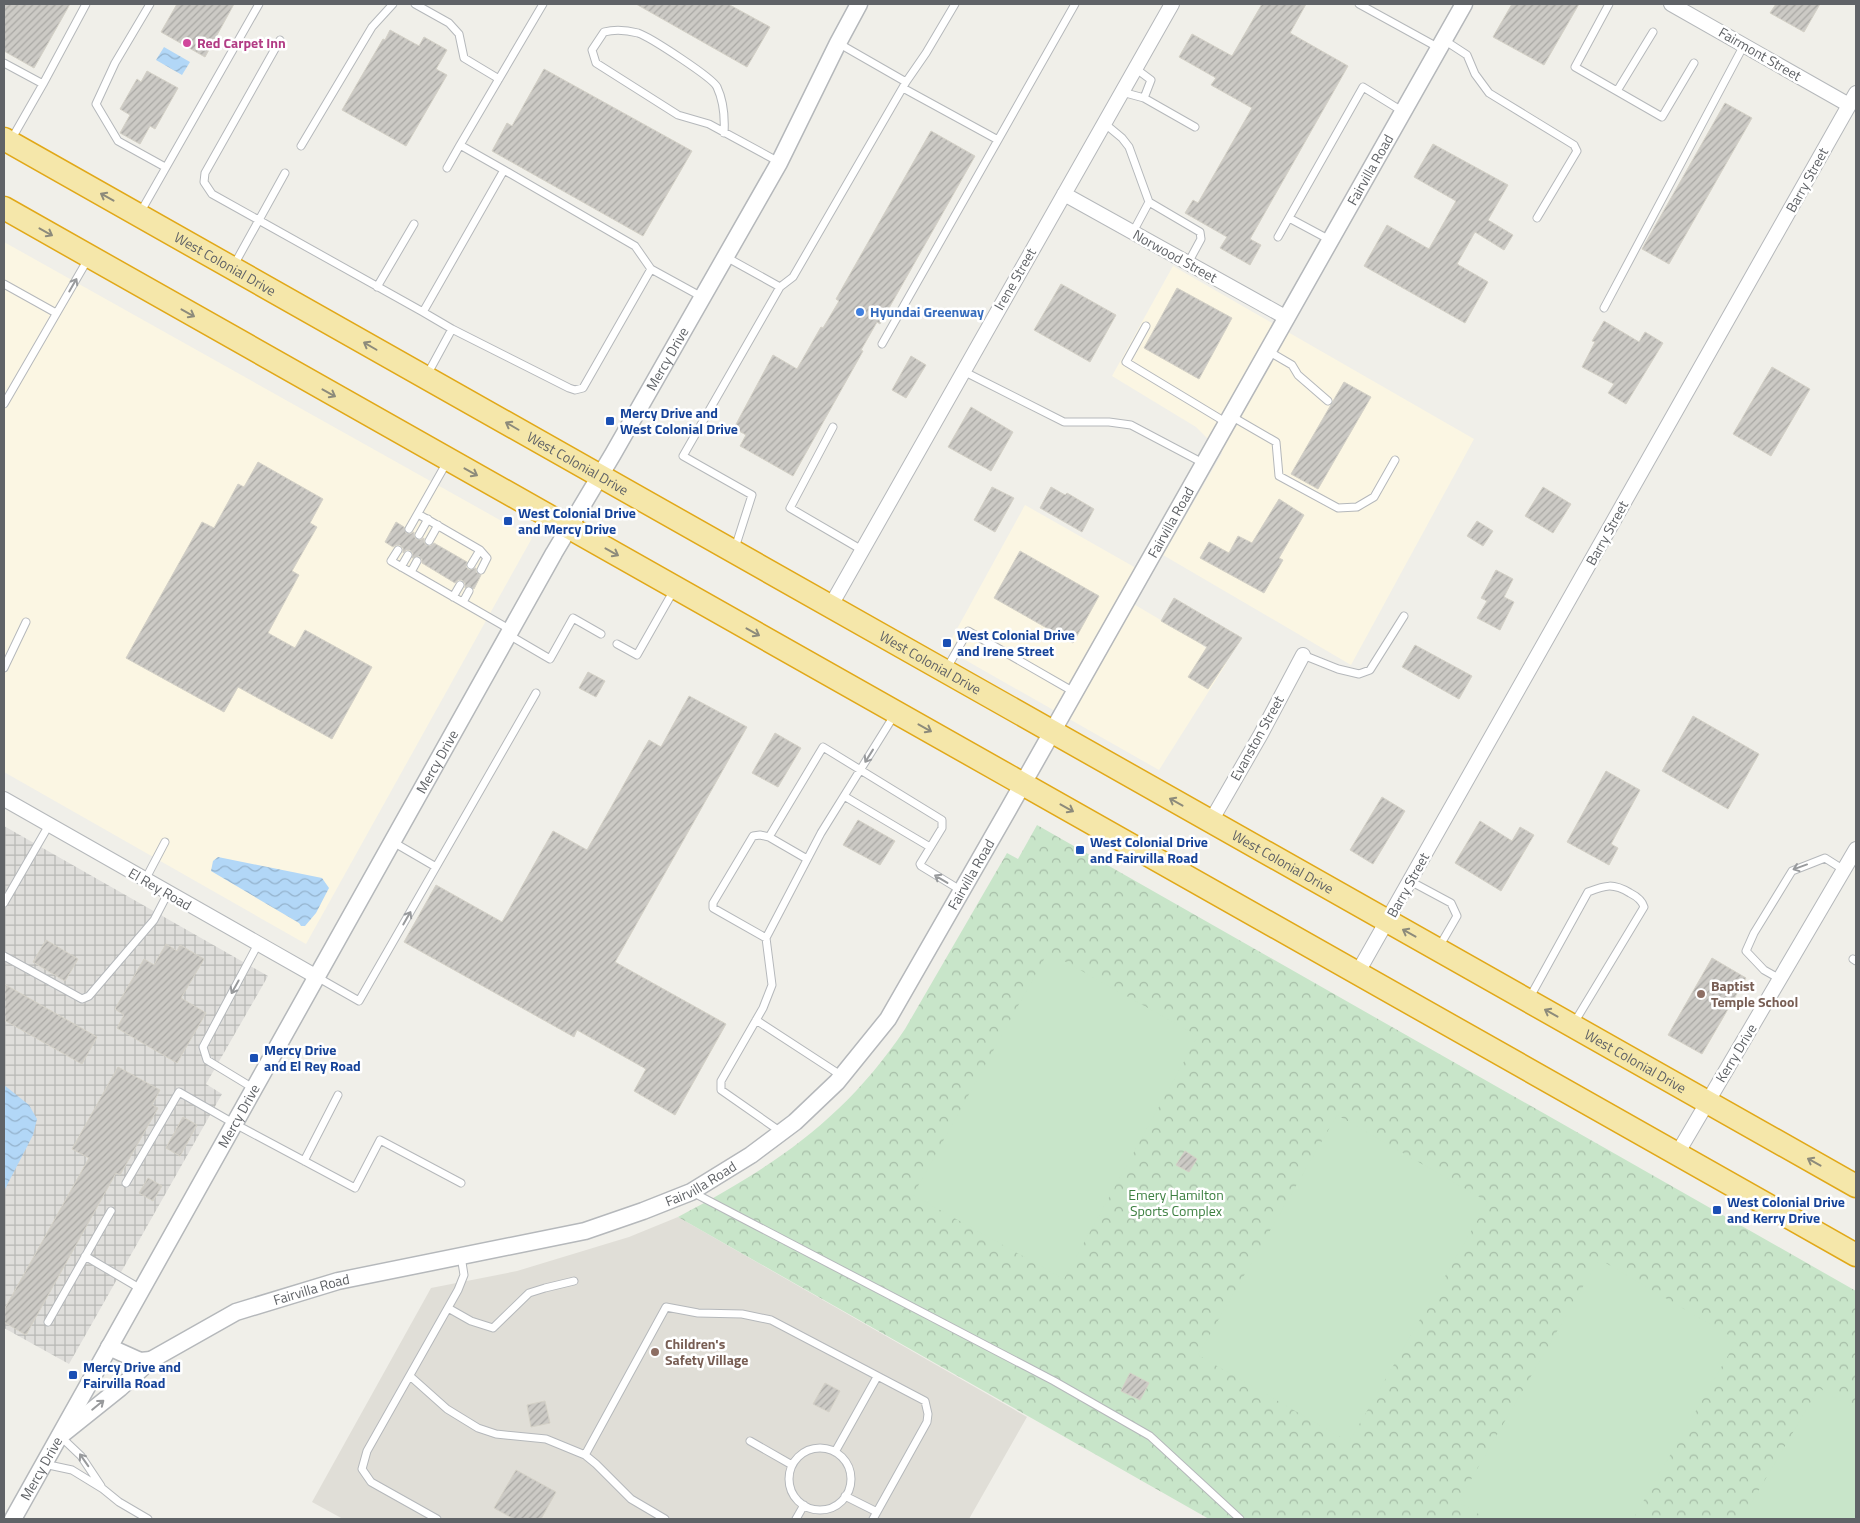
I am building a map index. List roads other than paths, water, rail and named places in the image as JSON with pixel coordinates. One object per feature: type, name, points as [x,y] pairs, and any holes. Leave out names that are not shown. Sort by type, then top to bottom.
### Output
[{"type":"highway","name":"West Colonial Drive","points":[[6,144],[139,215],[1856,1186]]},
{"type":"highway","points":[[4,208],[1856,1255]]},
{"type":"street","name":"Mercy Drive","points":[[13,1519],[510,632],[779,163],[838,43],[860,4]]},
{"type":"street","name":"Irene Street","points":[[830,607],[1172,4]]},
{"type":"street","name":"Fairvilla Road","points":[[60,1436],[120,1388],[151,1360],[236,1312],[338,1281],[585,1231],[691,1192],[751,1155],[795,1122],[842,1076],[888,1019],[1464,4]]},
{"type":"street","name":"Fairmont Street","points":[[1671,4],[1849,105]]},
{"type":"street","name":"Barry Street","points":[[1358,972],[1856,93]]},
{"type":"street","name":"Norwood Street","points":[[1064,194],[1287,318]]},
{"type":"street","name":"Evanston Street","points":[[1211,821],[1261,734],[1303,655]]},
{"type":"street","name":"El Rey Road","points":[[4,799],[168,894],[317,977]]},
{"type":"street","name":"Kerry Drive","points":[[1678,1154],[1856,849]]},
{"type":"street","points":[[109,1347],[140,1361],[151,1360]]},
{"type":"lane","points":[[6,144],[86,4]]},
{"type":"lane","points":[[150,4],[115,62],[96,104],[118,141],[165,167]]},
{"type":"lane","points":[[139,215],[260,4]]},
{"type":"lane","points":[[301,146],[372,27],[393,4]]},
{"type":"lane","points":[[415,4],[449,24],[459,34],[464,58],[499,79]]},
{"type":"lane","points":[[447,168],[543,4]]},
{"type":"lane","points":[[734,552],[752,495],[683,456],[780,287],[793,277],[905,85],[955,4]]},
{"type":"lane","points":[[882,344],[1075,4]]},
{"type":"lane","points":[[1359,4],[1467,56],[1475,74],[1489,92],[1574,144],[1577,151],[1537,218]]},
{"type":"lane","points":[[1609,4],[1575,67],[1662,117],[1694,62]]},
{"type":"lane","points":[[724,132],[725,114],[717,85],[676,56],[640,34],[616,29],[604,32],[592,50],[596,63],[678,115],[708,124],[779,163]]},
{"type":"lane","points":[[1617,91],[1653,32]]},
{"type":"lane","points":[[280,40],[205,173],[204,182],[212,194],[452,329],[575,390],[583,388],[651,269]]},
{"type":"lane","points":[[838,43],[998,140]]},
{"type":"lane","points":[[1604,308],[1744,45]]},
{"type":"lane","points":[[4,63],[42,84]]},
{"type":"lane","points":[[1136,68],[1152,80],[1144,98]]},
{"type":"lane","points":[[1278,237],[1363,87],[1403,111]]},
{"type":"lane","points":[[1122,92],[1144,98],[1195,127]]},
{"type":"lane","points":[[1104,123],[1122,138],[1129,147],[1149,202],[1200,232],[1201,239],[1188,263]]},
{"type":"lane","points":[[460,145],[635,246],[651,269],[702,298]]},
{"type":"lane","points":[[423,312],[504,170]]},
{"type":"lane","points":[[232,268],[285,174]]},
{"type":"lane","points":[[1132,232],[1149,202]]},
{"type":"lane","points":[[1289,218],[1331,241]]},
{"type":"lane","points":[[377,287],[414,224]]},
{"type":"lane","points":[[4,404],[89,257]]},
{"type":"lane","points":[[725,257],[780,287]]},
{"type":"lane","points":[[4,284],[56,313]]},
{"type":"lane","points":[[1146,326],[1126,362],[1229,420],[1276,442],[1279,476],[1338,508],[1357,507],[1374,496],[1394,460]]},
{"type":"lane","points":[[426,378],[452,329]]},
{"type":"lane","points":[[1268,351],[1292,365],[1298,375],[1328,401]]},
{"type":"lane","points":[[963,371],[1064,422],[1109,422],[1131,425],[1204,464]]},
{"type":"lane","points":[[833,427],[790,508],[862,550]]},
{"type":"lane","points":[[409,529],[448,460]]},
{"type":"lane","points":[[418,514],[480,550],[487,558],[481,570]]},
{"type":"lane","points":[[419,535],[428,519]]},
{"type":"lane","points":[[429,541],[438,525]]},
{"type":"lane","points":[[398,550],[391,561],[463,602],[550,659],[574,618],[601,634]]},
{"type":"lane","points":[[471,565],[480,550]]},
{"type":"lane","points":[[401,567],[408,555]]},
{"type":"lane","points":[[411,572],[417,561]]},
{"type":"lane","points":[[453,597],[460,585]]},
{"type":"lane","points":[[618,644],[637,655],[676,588]]},
{"type":"lane","points":[[463,602],[469,591]]},
{"type":"lane","points":[[1303,655],[1338,669],[1358,674],[1370,670],[1404,616]]},
{"type":"lane","points":[[4,668],[26,622]]},
{"type":"lane","points":[[945,671],[968,631],[1074,693]]},
{"type":"lane","points":[[317,977],[359,1001],[536,693]]},
{"type":"lane","points":[[781,1132],[721,1090],[721,1081],[756,1020],[772,985],[772,972],[766,938],[807,859],[896,712]]},
{"type":"lane","points":[[768,837],[823,747],[942,820],[942,828],[920,864],[962,891]]},
{"type":"lane","points":[[844,796],[930,847]]},
{"type":"lane","points":[[4,903],[49,825]]},
{"type":"lane","points":[[766,938],[713,908],[714,903],[753,836],[760,834],[768,837],[807,859]]},
{"type":"lane","points":[[145,880],[165,842]]},
{"type":"lane","points":[[393,842],[436,867]]},
{"type":"lane","points":[[1780,979],[1764,970],[1746,951],[1754,933],[1792,870],[1825,858],[1844,870]]},
{"type":"lane","points":[[1410,881],[1451,903],[1457,916],[1438,949]]},
{"type":"lane","points":[[1528,1001],[1588,892],[1612,886],[1627,891],[1642,901],[1644,906],[1573,1026]]},
{"type":"lane","points":[[4,956],[82,999],[89,996],[154,920],[168,894]]},
{"type":"lane","points":[[254,1089],[207,1060],[202,1047],[258,944]]},
{"type":"lane","points":[[756,1020],[842,1076]]},
{"type":"lane","points":[[126,1183],[179,1092],[355,1188],[380,1140],[461,1183]]},
{"type":"lane","points":[[304,1161],[338,1096]]},
{"type":"lane","points":[[691,1192],[1054,1381],[1150,1436],[1240,1519]]},
{"type":"lane","points":[[48,1322],[111,1211]]},
{"type":"lane","points":[[85,1256],[142,1290]]},
{"type":"lane","points":[[437,1519],[371,1482],[362,1469],[367,1451],[458,1290],[464,1275],[461,1256]]},
{"type":"lane","points":[[448,1308],[470,1321],[493,1328],[529,1293],[574,1281]]},
{"type":"lane","points":[[584,1456],[666,1307],[698,1313],[742,1314],[771,1320],[925,1401],[928,1414],[927,1422],[873,1519]]},
{"type":"lane","points":[[410,1376],[447,1409],[478,1428],[496,1434],[546,1439],[584,1456],[596,1464],[631,1499],[665,1519]]},
{"type":"lane","points":[[835,1452],[877,1377]]},
{"type":"lane","points":[[60,1436],[81,1456],[103,1489]]},
{"type":"lane","points":[[750,1441],[792,1464]]},
{"type":"lane","points":[[824,1448],[835,1452],[844,1460],[850,1474],[849,1489],[845,1496],[834,1506],[827,1509],[811,1508],[804,1505],[798,1500],[790,1487],[789,1480],[792,1464],[802,1453],[809,1450],[824,1448]]},
{"type":"lane","points":[[44,1464],[72,1470],[103,1489],[118,1502],[148,1519]]},
{"type":"lane","points":[[845,1496],[877,1512]]},
{"type":"lane","points":[[796,1519],[804,1505]]},
{"type":"water","points":[[164,47],[190,62],[182,75],[156,60]]},
{"type":"water","points":[[218,857],[322,878],[329,888],[316,913],[305,926],[301,926],[299,923],[211,871],[213,861]]},
{"type":"water","points":[[4,1085],[29,1105],[37,1119],[33,1135],[4,1191]]},
{"type":"place","name":"Red Carpet Inn","points":[[187,43]]},
{"type":"place","name":"Hyundai Greenway","points":[[860,312]]},
{"type":"place","name":"Mercy Drive and West Colonial Drive","points":[[610,421]]},
{"type":"place","name":"West Colonial Drive and Mercy Drive","points":[[508,521]]},
{"type":"place","name":"West Colonial Drive and Irene Street","points":[[947,643]]},
{"type":"place","name":"West Colonial Drive and Fairvilla Road","points":[[1080,850]]},
{"type":"place","name":"Baptist Temple School","points":[[1701,994]]},
{"type":"place","name":"Mercy Drive and El Rey Road","points":[[254,1058]]},
{"type":"place","name":"West Colonial Drive and Kerry Drive","points":[[1717,1210]]},
{"type":"place","name":"Children's Safety Village","points":[[655,1352]]},
{"type":"place","name":"Mercy Drive and Fairvilla Road","points":[[73,1375]]},
{"type":"park label","name":"Emery Hamilton Sports Complex","points":[[1176,1204]]}]
